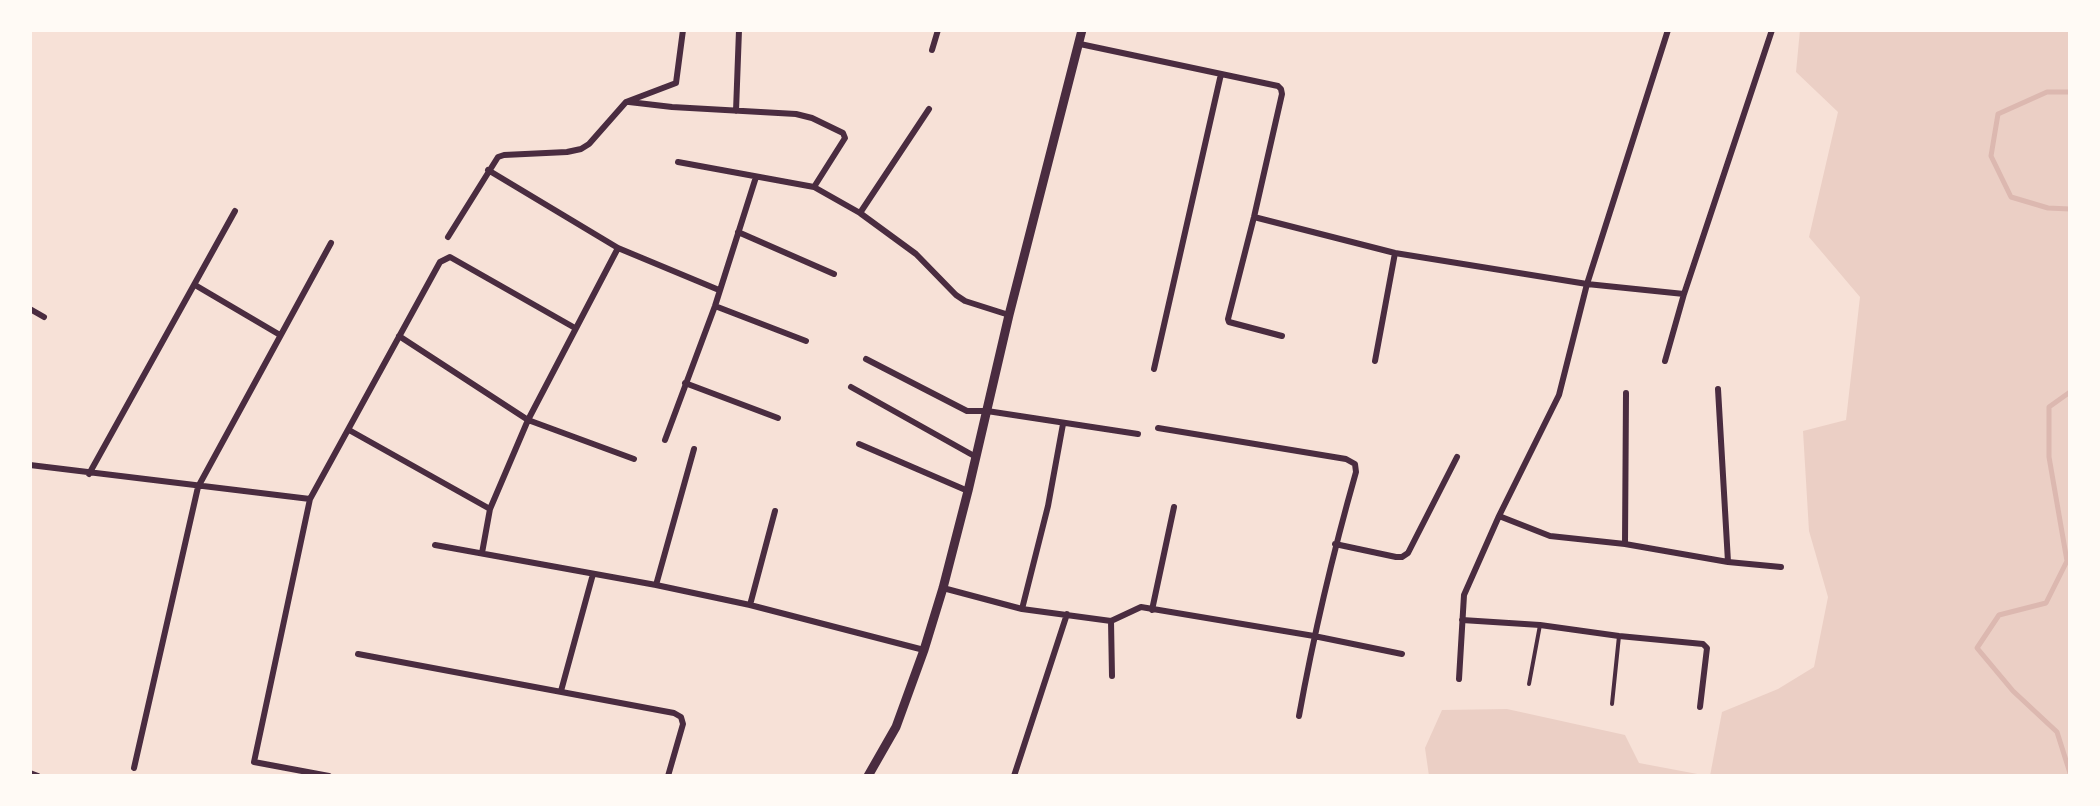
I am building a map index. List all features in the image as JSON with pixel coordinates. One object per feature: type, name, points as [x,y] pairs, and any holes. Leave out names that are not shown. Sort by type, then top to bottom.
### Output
[{"type":"street","points":[[448,237],[498,157],[581,149],[595,137],[626,102],[676,82],[683,30]]},
{"type":"street","points":[[736,111],[739,30]]},
{"type":"street","points":[[932,50],[938,30]]},
{"type":"street","points":[[868,776],[896,727],[924,650],[943,588],[1009,315],[1082,30]]},
{"type":"street","points":[[1459,679],[1464,594],[1499,516],[1559,395],[1587,284],[1668,30]]},
{"type":"street","points":[[1665,361],[1684,294],[1772,30]]},
{"type":"street","points":[[1080,44],[1278,86],[1281,89],[1282,93],[1254,217],[1227,319],[1229,322],[1282,336]]},
{"type":"street","points":[[1154,369],[1221,74]]},
{"type":"street","points":[[626,102],[805,116],[843,133],[845,138],[814,187]]},
{"type":"street","points":[[860,213],[929,109]]},
{"type":"street","points":[[678,162],[814,187],[860,213],[916,254],[956,295],[965,301],[1009,315]]},
{"type":"street","points":[[488,170],[618,248],[719,290]]},
{"type":"street","points":[[665,440],[714,306],[756,177]]},
{"type":"street","points":[[89,474],[235,211]]},
{"type":"street","points":[[1254,217],[1395,253],[1587,284],[1684,294]]},
{"type":"street","points":[[738,232],[834,274]]},
{"type":"street","points":[[134,768],[198,487],[331,243]]},
{"type":"street","points":[[482,553],[490,509],[528,420],[574,328],[618,248]]},
{"type":"street","points":[[1375,361],[1395,253]]},
{"type":"street","points":[[329,776],[254,762],[310,500],[399,336],[440,262],[450,257],[574,328]]},
{"type":"street","points":[[195,285],[280,335]]},
{"type":"street","points":[[714,306],[806,341]]},
{"type":"street","points":[[30,309],[44,317]]},
{"type":"street","points":[[399,336],[528,420],[633,459]]},
{"type":"street","points":[[866,359],[967,411],[987,411],[1138,434]]},
{"type":"street","points":[[685,383],[778,418]]},
{"type":"street","points":[[851,387],[976,457]]},
{"type":"street","points":[[1719,389],[1728,562]]},
{"type":"street","points":[[1625,544],[1626,393]]},
{"type":"street","points":[[1022,609],[1048,506],[1064,424]]},
{"type":"street","points":[[1158,428],[1346,459],[1355,464],[1356,472],[1335,544],[1299,716]]},
{"type":"street","points":[[349,430],[490,509]]},
{"type":"street","points":[[859,444],[968,491]]},
{"type":"street","points":[[657,585],[694,449]]},
{"type":"street","points":[[1335,544],[1402,557],[1408,553],[1457,457]]},
{"type":"street","points":[[30,465],[310,500]]},
{"type":"street","points":[[1152,610],[1174,507]]},
{"type":"street","points":[[750,605],[775,511]]},
{"type":"street","points":[[1499,516],[1544,535],[1625,544],[1728,562],[1781,567]]},
{"type":"street","points":[[435,545],[657,585],[750,605],[924,650]]},
{"type":"street","points":[[561,691],[593,574]]},
{"type":"street","points":[[943,588],[1022,609],[1111,621],[1136,608],[1314,636],[1402,654]]},
{"type":"street","points":[[1014,776],[1067,614]]},
{"type":"street","points":[[1462,620],[1540,625],[1703,644],[1707,648],[1700,706]]},
{"type":"street","points":[[1111,621],[1112,676]]},
{"type":"street","points":[[358,654],[674,713],[681,717],[683,724],[669,776]]},
{"type":"street","points":[[30,773],[38,776]]},
{"type":"lane","points":[[1529,684],[1540,625]]},
{"type":"lane","points":[[1612,704],[1620,636]]},
{"type":"shaded area","points":[[1800,30],[2070,30],[2070,776],[1710,776],[1722,712],[1778,689],[1814,667],[1828,597],[1809,531],[1803,431],[1846,420],[1860,297],[1809,237],[1838,112],[1796,72]]},
{"type":"shaded area","points":[[1507,709],[1625,735],[1639,763],[1708,776],[1429,776],[1425,748],[1442,710]]},
{"type":"waterway","points":[[2070,92],[2047,92],[1998,114],[1991,156],[2011,197],[2048,208],[2070,209]]},
{"type":"waterway","points":[[2070,392],[2049,407],[2049,457],[2067,561],[2046,603],[1999,615],[1977,648],[2013,691],[2057,732],[2070,773]]}]
